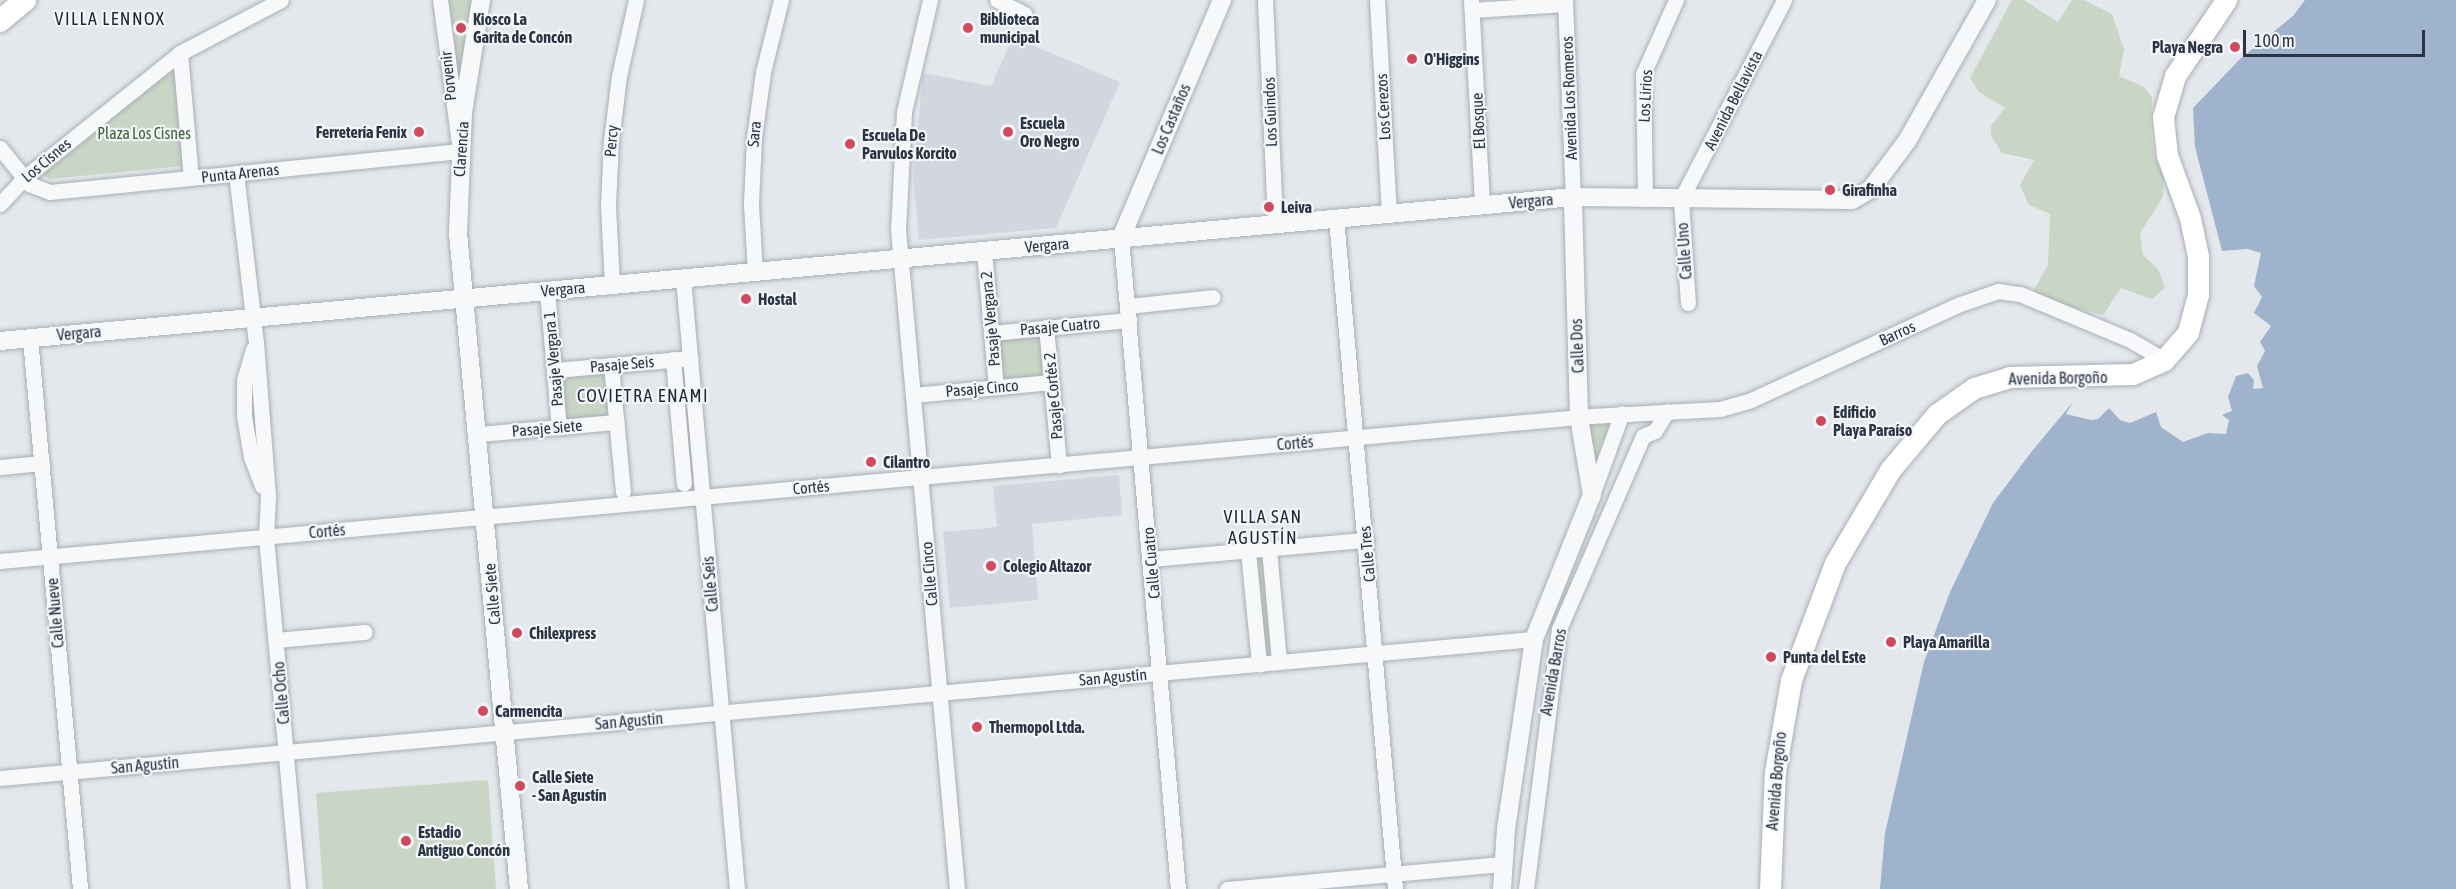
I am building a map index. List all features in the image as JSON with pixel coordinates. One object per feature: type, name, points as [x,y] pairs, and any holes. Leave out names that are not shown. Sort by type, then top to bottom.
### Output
[{"type":"main road","points":[[0,21],[25,0]]},
{"type":"main road","name":"Avenida Borgoño","points":[[1770,889],[1775,772],[1791,680],[1835,563],[1890,470],[1937,414],[1974,387],[2009,378],[2125,375],[2164,360],[2182,343],[2193,321],[2199,275],[2195,237],[2164,143],[2165,104],[2186,56],[2226,0]]},
{"type":"street","name":"Los Cisnes","points":[[0,204],[24,178],[180,53],[282,0]]},
{"type":"street","name":"Porvenir","points":[[440,0],[452,113],[460,152]]},
{"type":"street","name":"Clarencia","points":[[464,298],[458,233],[460,152],[481,0]]},
{"type":"street","name":"Percy","points":[[612,285],[608,206],[611,141],[619,76],[636,0]]},
{"type":"street","name":"Sara","points":[[755,272],[751,204],[754,138],[763,72],[781,0]]},
{"type":"street","name":"Calle Cinco","points":[[930,0],[909,83],[901,141],[900,258],[957,889]]},
{"type":"street","points":[[997,0],[1025,14]]},
{"type":"street","name":"Los Castaños","points":[[1121,238],[1222,0]]},
{"type":"street","name":"Los Guindos","points":[[1265,0],[1275,224]]},
{"type":"street","name":"Los Cerezos","points":[[1377,0],[1389,214]]},
{"type":"street","name":"Los Lirios","points":[[1645,199],[1643,74],[1676,0]]},
{"type":"street","name":"Avenida Bellavista","points":[[1681,200],[1784,0]]},
{"type":"street","name":"Vergara","points":[[0,340],[1573,197],[1829,202],[1862,196],[1884,172],[1925,113],[1987,0]]},
{"type":"street","points":[[1472,5],[1565,2]]},
{"type":"street","name":"Avenida Los Romeros","points":[[1565,2],[1573,197]]},
{"type":"street","name":"El Bosque","points":[[1472,5],[1482,205]]},
{"type":"street","points":[[180,53],[191,178]]},
{"type":"street","points":[[0,148],[24,178]]},
{"type":"street","name":"Punta Arenas","points":[[24,178],[36,188],[50,192],[460,152]]},
{"type":"street","name":"Calle Ocho","points":[[236,173],[250,318],[256,343],[244,380],[244,416],[251,457],[268,497],[266,537],[298,889]]},
{"type":"street","name":"Calle Dos","points":[[1573,197],[1579,417],[1592,495]]},
{"type":"street","name":"Calle Uno","points":[[1681,200],[1688,303]]},
{"type":"street","name":"Calle Tres","points":[[1336,218],[1376,653],[1394,881]]},
{"type":"street","name":"Calle Cuatro","points":[[1121,238],[1161,673],[1178,889]]},
{"type":"street","name":"Pasaje Vergara 2","points":[[984,251],[996,387]]},
{"type":"street","name":"Calle Seis","points":[[683,278],[737,889]]},
{"type":"street","name":"Pasaje Vergara 1","points":[[547,291],[559,427]]},
{"type":"street","name":"Barros","points":[[1622,414],[1735,406],[1960,304],[1998,291],[2020,294],[2130,340],[2164,360]]},
{"type":"street","name":"Pasaje Cuatro","points":[[991,333],[1046,327],[1213,297]]},
{"type":"street","name":"Calle Siete","points":[[464,298],[519,889]]},
{"type":"street","name":"Pasaje Cortés 2","points":[[1046,327],[1059,465]]},
{"type":"street","name":"Calle Nueve","points":[[30,338],[80,889]]},
{"type":"street","name":"Pasaje Seis","points":[[554,370],[690,358]]},
{"type":"street","points":[[673,359],[684,484]]},
{"type":"street","points":[[611,365],[623,491]]},
{"type":"street","name":"Pasaje Cinco","points":[[912,395],[1051,382]]},
{"type":"street","name":"Avenida Barros","points":[[1525,889],[1559,630],[1643,436],[1655,431],[1667,411]]},
{"type":"street","name":"Cortés","points":[[0,561],[1622,414]]},
{"type":"street","name":"Avenida Barros","points":[[1503,887],[1502,864],[1534,639],[1622,414]]},
{"type":"street","name":"Pasaje Siete","points":[[478,434],[616,422]]},
{"type":"street","points":[[0,467],[42,463]]},
{"type":"street","points":[[1150,559],[1366,540]]},
{"type":"street","points":[[1269,549],[1279,662]]},
{"type":"street","points":[[1248,550],[1259,664]]},
{"type":"street","points":[[276,640],[365,632]]},
{"type":"street","name":"San Agustín","points":[[0,778],[1534,639]]},
{"type":"street","points":[[1227,889],[1394,881],[1502,864]]},
{"type":"street","points":[[1503,887],[1525,889]]},
{"type":"shaded area","name":"Escuela Oro Negro","points":[[1013,37],[1120,82],[1056,228],[919,240],[913,178],[923,73],[991,86]]},
{"type":"shaded area","name":"Colegio Altazor","points":[[1119,475],[1122,515],[1032,524],[1038,600],[950,608],[943,532],[997,527],[993,486]]},
{"type":"green space","points":[[449,0],[478,0],[456,90]]},
{"type":"green space","points":[[2012,0],[2024,0],[2058,22],[2072,0],[2084,0],[2112,14],[2124,49],[2119,76],[2144,87],[2152,98],[2151,129],[2154,155],[2164,176],[2163,197],[2140,233],[2143,255],[2158,269],[2165,288],[2152,299],[2121,288],[2103,315],[2030,297],[2048,265],[2050,214],[2029,205],[2020,185],[2034,160],[2002,153],[1991,136],[1991,126],[2005,108],[1979,92],[1970,78]]},
{"type":"green space","name":"Plaza Los Cisnes","points":[[167,67],[178,72],[185,166],[49,179],[43,175],[41,168]]},
{"type":"green space","points":[[1042,333],[1045,377],[1001,380],[997,337]]},
{"type":"green space","points":[[607,371],[610,417],[565,420],[560,376]]},
{"type":"green space","points":[[1610,423],[1596,459],[1588,424]]},
{"type":"green space","points":[[1265,553],[1275,656],[1261,658],[1251,555]]},
{"type":"green space","name":"Estadio Antiguo Concón","points":[[488,780],[496,889],[323,889],[316,793]]},
{"type":"water","points":[[2305,0],[2456,0],[2456,889],[1880,889],[1885,833],[1924,662],[1950,592],[1993,503],[2032,451],[2073,402],[2066,414],[2091,420],[2098,419],[2109,408],[2120,420],[2130,423],[2156,412],[2161,427],[2183,442],[2208,433],[2226,434],[2229,420],[2222,415],[2232,411],[2228,397],[2236,376],[2248,373],[2254,380],[2253,389],[2263,388],[2257,366],[2265,351],[2260,342],[2271,326],[2254,313],[2262,297],[2254,286],[2261,253],[2247,249],[2222,251],[2195,147],[2193,108],[2240,59],[2293,16]]},
{"type":"place","name":"Kiosco La Garita de Concón","points":[[461,28]]},
{"type":"place","name":"Biblioteca municipal","points":[[968,28]]},
{"type":"place","name":"Playa Negra","points":[[2235,47]]},
{"type":"place","name":"O'Higgins","points":[[1412,59]]},
{"type":"place","name":"Ferretería Fenix","points":[[419,132]]},
{"type":"place","name":"Escuela Oro Negro","points":[[1008,132]]},
{"type":"place","name":"Escuela De Parvulos Korcito","points":[[850,144]]},
{"type":"place","name":"Girafinha","points":[[1830,190]]},
{"type":"place","name":"Leiva","points":[[1269,207]]},
{"type":"place","name":"Hostal","points":[[746,299]]},
{"type":"place","name":"Edificio Playa Paraíso","points":[[1821,421]]},
{"type":"place","name":"Cilantro","points":[[871,462]]},
{"type":"place","name":"Colegio Altazor","points":[[991,566]]},
{"type":"place","name":"Chilexpress","points":[[517,633]]},
{"type":"place","name":"Playa Amarilla","points":[[1891,642]]},
{"type":"place","name":"Punta del Este","points":[[1771,657]]},
{"type":"place","name":"Carmencita","points":[[483,711]]},
{"type":"place","name":"Thermopol Ltda.","points":[[977,727]]},
{"type":"place","name":"Calle Siete - San Agustín","points":[[520,786]]},
{"type":"place","name":"Estadio Antiguo Concón","points":[[406,841]]},
{"type":"district","name":"VILLA LENNOX","points":[[110,19]]},
{"type":"district","name":"COVIETRA ENAMI","points":[[643,396]]},
{"type":"district","name":"VILLA SAN AGUSTÍN","points":[[1263,528]]}]
